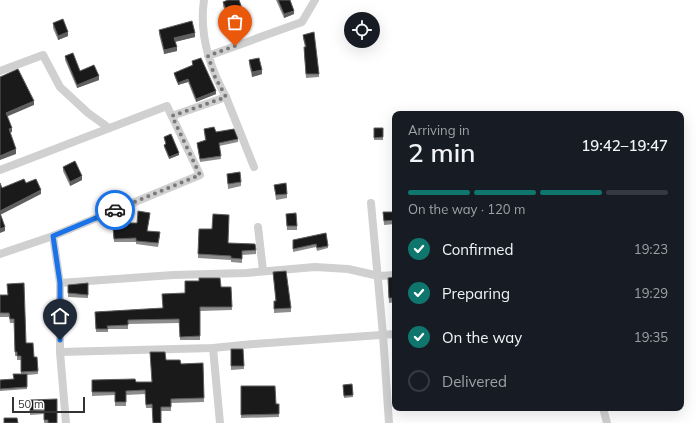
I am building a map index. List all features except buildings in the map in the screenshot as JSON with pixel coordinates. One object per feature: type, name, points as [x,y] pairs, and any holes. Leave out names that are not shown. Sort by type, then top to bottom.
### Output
[{"type":"street","points":[[204,0],[201,18],[208,56],[215,77],[226,97],[254,167]]},
{"type":"street","points":[[208,56],[302,22],[315,0]]},
{"type":"street","points":[[0,71],[42,55],[60,87],[88,114],[110,128]]},
{"type":"street","points":[[172,116],[226,97]]},
{"type":"street","points":[[0,170],[167,106],[200,175],[53,236],[0,254]]},
{"type":"street","points":[[371,203],[384,335],[389,423]]},
{"type":"street","points":[[258,227],[263,271]]},
{"type":"street","points":[[53,236],[60,283],[60,352],[66,423]]},
{"type":"street","points":[[60,283],[173,275],[246,273],[316,267],[348,269],[378,276],[392,275]]},
{"type":"street","points":[[60,352],[213,348],[392,334]]},
{"type":"street","points":[[213,348],[220,423]]},
{"type":"street","points":[[604,411],[607,423]]},
{"type":"way so far","points":[[115,210],[200,175],[172,116],[226,97],[215,77],[208,56],[235,46]]},
{"type":"route","points":[[60,340],[60,283],[53,236],[115,210]]}]
